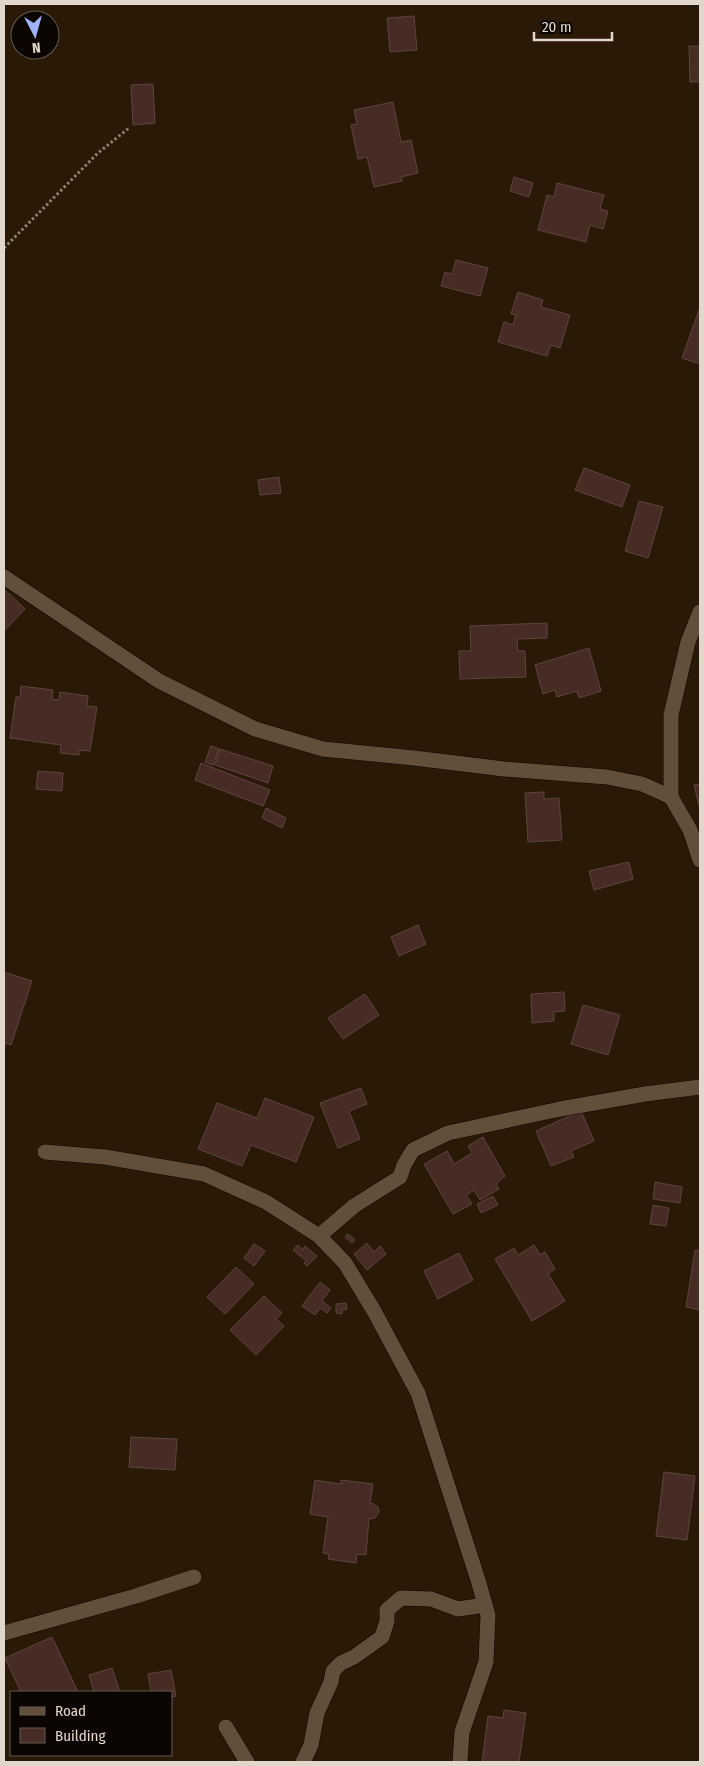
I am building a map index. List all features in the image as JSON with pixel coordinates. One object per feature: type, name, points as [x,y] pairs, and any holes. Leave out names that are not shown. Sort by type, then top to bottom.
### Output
[{"type":"street","points":[[4,577],[159,681],[255,729],[323,749],[504,769],[607,777],[642,784],[671,797]]},
{"type":"street","points":[[700,612],[688,642],[671,715],[671,797],[690,830],[700,860]]},
{"type":"street","points":[[319,1236],[354,1206],[400,1178],[404,1165],[413,1150],[448,1133],[560,1109],[700,1087]]},
{"type":"street","points":[[45,1152],[105,1157],[204,1174],[266,1202],[319,1236],[345,1263],[374,1311],[418,1393],[488,1615],[486,1662],[462,1732],[460,1762]]},
{"type":"street","points":[[4,1632],[136,1596],[194,1577]]},
{"type":"street","points":[[303,1762],[310,1745],[317,1713],[331,1682],[333,1671],[341,1663],[354,1657],[382,1636],[387,1621],[387,1610],[401,1598],[431,1599],[458,1609],[485,1604]]},
{"type":"street","points":[[226,1728],[246,1762]]},
{"type":"path","points":[[4,248],[98,153],[129,128]]},
{"type":"building","points":[[414,16],[417,50],[390,52],[387,18]]},
{"type":"building","points":[[689,46],[700,46],[700,82],[690,82]]},
{"type":"building","points":[[153,84],[155,123],[133,125],[131,85]]},
{"type":"building","points":[[393,102],[401,142],[411,140],[418,173],[401,177],[402,181],[374,187],[367,157],[358,159],[351,125],[357,124],[354,110]]},
{"type":"building","points":[[514,177],[533,183],[529,197],[510,191]]},
{"type":"building","points":[[557,183],[604,195],[600,209],[608,211],[603,229],[590,225],[586,242],[538,230],[547,195],[554,197]]},
{"type":"building","points":[[456,260],[488,268],[480,296],[441,286],[445,272],[452,274]]},
{"type":"building","points":[[518,292],[543,300],[541,307],[570,315],[560,348],[551,345],[547,356],[498,342],[504,322],[513,325],[516,315],[511,314]]},
{"type":"building","points":[[700,311],[700,364],[682,358]]},
{"type":"building","points":[[584,468],[630,485],[622,507],[575,490]]},
{"type":"building","points":[[279,477],[281,493],[260,495],[258,480]]},
{"type":"building","points":[[639,501],[663,507],[648,558],[625,551]]},
{"type":"building","points":[[4,589],[25,609],[4,631]]},
{"type":"building","points":[[547,623],[547,638],[517,639],[518,651],[525,651],[526,677],[460,679],[459,651],[471,651],[470,626]]},
{"type":"building","points":[[589,648],[601,691],[579,698],[577,691],[557,697],[555,690],[543,694],[535,665]]},
{"type":"building","points":[[21,686],[53,690],[52,699],[59,700],[60,692],[88,696],[87,706],[97,707],[90,751],[79,750],[79,755],[60,753],[61,745],[10,738],[16,697],[20,697]]},
{"type":"building","points":[[211,746],[219,749],[213,765],[205,762]]},
{"type":"building","points":[[220,749],[273,766],[268,783],[215,765]]},
{"type":"building","points":[[201,763],[270,790],[263,806],[195,780]]},
{"type":"building","points":[[38,771],[63,773],[62,791],[36,789]]},
{"type":"building","points":[[700,784],[700,810],[694,785]]},
{"type":"building","points":[[544,792],[544,799],[559,798],[562,840],[528,842],[525,793]]},
{"type":"building","points":[[266,808],[286,818],[282,828],[262,818]]},
{"type":"building","points":[[629,862],[633,879],[594,890],[589,871]]},
{"type":"building","points":[[418,925],[426,944],[399,956],[391,937]]},
{"type":"building","points":[[4,972],[32,981],[11,1045],[4,1043]]},
{"type":"building","points":[[564,992],[565,1011],[554,1012],[554,1021],[532,1023],[531,994]]},
{"type":"building","points":[[365,994],[379,1015],[343,1039],[328,1018]]},
{"type":"building","points":[[583,1005],[620,1015],[608,1055],[571,1044]]},
{"type":"building","points":[[361,1088],[367,1104],[349,1111],[360,1139],[338,1148],[320,1103]]},
{"type":"building","points":[[265,1098],[314,1117],[296,1162],[251,1145],[242,1166],[198,1149],[217,1103],[257,1118]]},
{"type":"building","points":[[581,1111],[594,1141],[571,1151],[574,1157],[551,1166],[536,1131]]},
{"type":"building","points":[[483,1137],[505,1176],[496,1184],[499,1189],[480,1200],[474,1190],[466,1195],[472,1204],[453,1214],[424,1164],[447,1151],[454,1164],[472,1153],[468,1146]]},
{"type":"building","points":[[655,1182],[682,1187],[680,1203],[653,1199]]},
{"type":"building","points":[[493,1196],[498,1205],[481,1213],[477,1204]]},
{"type":"building","points":[[653,1205],[669,1208],[666,1226],[650,1224]]},
{"type":"building","points":[[348,1234],[355,1240],[352,1243],[345,1237]]},
{"type":"building","points":[[367,1243],[374,1252],[380,1246],[386,1254],[367,1270],[354,1254]]},
{"type":"building","points":[[254,1244],[265,1251],[254,1266],[244,1258]]},
{"type":"building","points":[[298,1245],[303,1250],[305,1246],[317,1256],[307,1266],[304,1263],[306,1261],[293,1250]]},
{"type":"building","points":[[534,1245],[540,1255],[545,1252],[555,1269],[548,1274],[565,1301],[532,1321],[495,1259],[514,1248],[518,1255]]},
{"type":"building","points":[[695,1250],[700,1251],[700,1310],[686,1307]]},
{"type":"building","points":[[459,1253],[473,1280],[438,1299],[424,1271]]},
{"type":"building","points":[[236,1267],[254,1284],[225,1314],[207,1297]]},
{"type":"building","points":[[320,1282],[330,1290],[322,1301],[331,1308],[327,1313],[320,1308],[315,1315],[302,1306]]},
{"type":"building","points":[[264,1296],[282,1313],[276,1319],[284,1326],[256,1355],[230,1330]]},
{"type":"building","points":[[346,1303],[347,1309],[342,1310],[342,1314],[336,1313],[336,1304]]},
{"type":"building","points":[[131,1437],[177,1439],[175,1470],[129,1467]]},
{"type":"building","points":[[664,1472],[695,1476],[687,1540],[656,1536]]},
{"type":"building","points":[[315,1480],[341,1484],[341,1480],[373,1484],[370,1503],[378,1507],[379,1512],[375,1518],[369,1519],[366,1555],[357,1554],[356,1563],[328,1559],[329,1554],[323,1553],[328,1517],[310,1514]]},
{"type":"building","points":[[52,1637],[78,1691],[21,1691],[5,1658]]},
{"type":"building","points":[[112,1668],[120,1691],[94,1691],[89,1675]]},
{"type":"building","points":[[171,1670],[176,1696],[172,1697],[172,1691],[151,1691],[148,1674]]},
{"type":"building","points":[[504,1710],[526,1713],[519,1762],[482,1762],[488,1716],[503,1718]]}]
